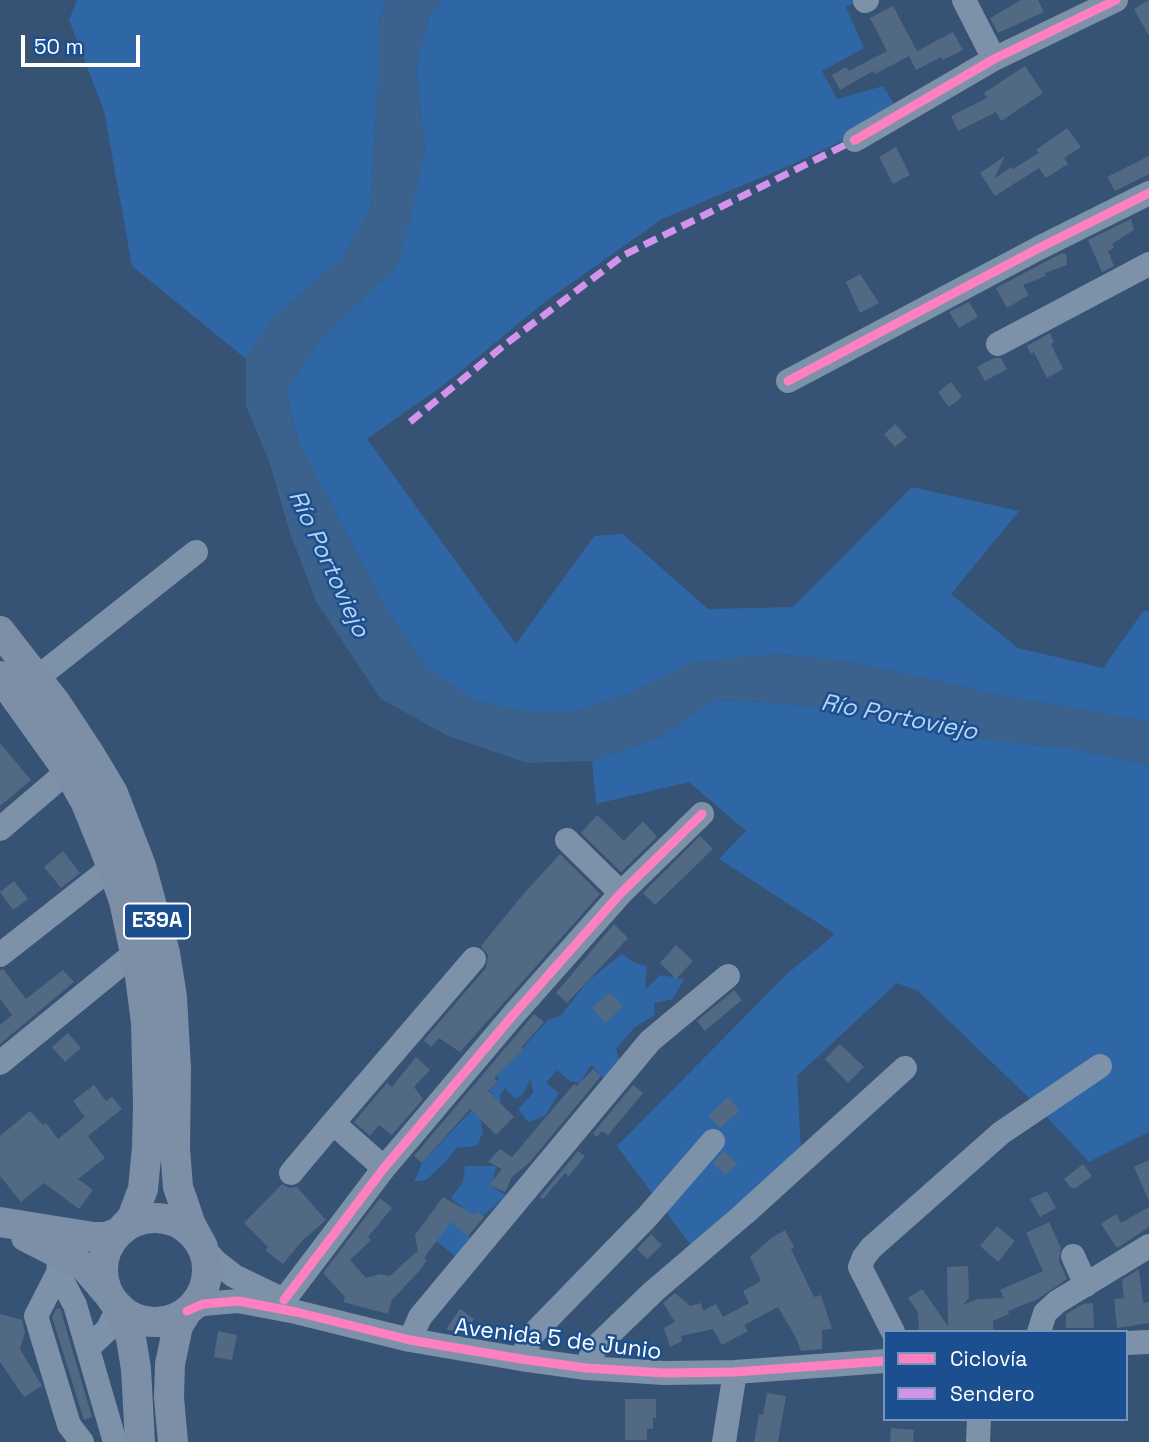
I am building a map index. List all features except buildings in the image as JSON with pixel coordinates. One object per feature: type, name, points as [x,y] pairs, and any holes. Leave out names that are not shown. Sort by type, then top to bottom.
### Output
[{"type":"main road","name":"E39A","points":[[0,631],[73,727],[113,793],[130,832],[155,909],[165,953],[173,1009],[177,1178],[183,1206],[207,1261],[204,1289],[178,1326],[170,1364],[169,1398],[173,1442]]},
{"type":"main road","name":"E39A","points":[[0,676],[68,771],[86,803],[124,901],[136,952],[146,1023],[146,1172],[139,1203],[132,1218],[109,1246],[104,1262],[104,1279],[131,1338],[136,1369],[140,1442]]},
{"type":"main road","points":[[0,1224],[106,1237],[141,1220],[165,1218],[181,1223],[194,1234],[203,1247]]},
{"type":"main road","points":[[0,1224],[59,1263],[85,1268],[131,1316],[159,1322],[187,1311]]},
{"type":"street","points":[[964,0],[994,59]]},
{"type":"street","points":[[855,140],[994,59],[1116,0]]},
{"type":"street","points":[[789,381],[1149,192]]},
{"type":"street","points":[[998,344],[1149,264]]},
{"type":"street","points":[[37,678],[196,552]]},
{"type":"street","points":[[0,829],[68,771]]},
{"type":"street","points":[[284,1300],[384,1168],[514,1014],[621,892],[702,814]]},
{"type":"street","points":[[567,840],[621,892]]},
{"type":"street","points":[[0,955],[112,867]]},
{"type":"street","points":[[0,1063],[136,952]]},
{"type":"street","points":[[291,1173],[474,960]]},
{"type":"street","points":[[410,1340],[420,1317],[650,1041],[728,976]]},
{"type":"street","points":[[892,1330],[860,1267],[864,1257],[1001,1133],[1100,1066]]},
{"type":"street","points":[[586,1368],[600,1343],[654,1291],[744,1214],[905,1068]]},
{"type":"street","points":[[333,1123],[384,1168]]},
{"type":"street","points":[[521,1359],[534,1333],[648,1216],[713,1141]]},
{"type":"street","points":[[1040,1330],[1045,1313],[1057,1302],[1149,1246]]},
{"type":"street","points":[[203,1247],[234,1276],[284,1300],[354,1326]]},
{"type":"street","points":[[1073,1256],[1086,1285]]},
{"type":"street","points":[[59,1263],[75,1305],[115,1442]]},
{"type":"street","points":[[59,1263],[36,1316],[69,1425],[82,1442]]},
{"type":"street","points":[[88,1348],[107,1331],[114,1301]]},
{"type":"street","points":[[187,1311],[203,1304],[238,1301],[354,1326]]},
{"type":"street","name":"Avenida 5 de Junio","points":[[354,1326],[410,1340],[586,1368],[664,1373],[735,1372],[883,1361]]},
{"type":"street","points":[[1128,1343],[1149,1342]]},
{"type":"street","points":[[724,1442],[735,1372]]},
{"type":"street","points":[[978,1442],[979,1421]]},
{"type":"shaded area","points":[[77,0],[388,0],[378,21],[378,81],[370,210],[343,257],[272,319],[246,359],[132,266],[104,111],[69,20]]},
{"type":"shaded area","points":[[443,0],[860,0],[846,7],[864,48],[822,71],[837,99],[883,86],[900,114],[789,166],[662,219],[546,301],[445,384],[367,439],[516,644],[594,536],[623,534],[708,609],[793,607],[912,487],[1019,511],[951,594],[1018,648],[1103,668],[1144,610],[1149,612],[1149,722],[989,693],[847,661],[771,654],[576,711],[523,711],[473,700],[428,668],[393,620],[339,520],[298,440],[286,391],[319,340],[397,266],[425,152],[416,66],[429,16]]},
{"type":"shaded area","points":[[714,700],[768,702],[839,710],[954,736],[1076,749],[1149,766],[1149,1132],[1089,1162],[1030,1099],[918,991],[897,983],[797,1076],[802,1171],[702,1260],[617,1146],[787,974],[835,934],[719,859],[746,831],[689,782],[596,804],[592,761],[661,737]]},
{"type":"shaded area","points":[[622,954],[633,962],[647,966],[645,989],[661,975],[684,979],[673,999],[654,1003],[655,1015],[635,1027],[616,1049],[621,1065],[605,1080],[591,1065],[580,1083],[570,1081],[557,1070],[546,1083],[559,1093],[545,1116],[528,1122],[518,1109],[533,1093],[531,1079],[522,1095],[515,1099],[505,1088],[500,1095],[500,1105],[480,1118],[483,1132],[477,1146],[456,1148],[426,1180],[414,1182],[422,1163],[498,1082],[497,1072],[511,1061],[548,1020],[561,1015],[589,980]]},
{"type":"shaded area","points":[[465,1166],[496,1166],[492,1187],[506,1195],[483,1216],[477,1212],[462,1230],[477,1243],[459,1259],[436,1241],[462,1207],[451,1198],[463,1182]]},
{"type":"water","name":"Río Portoviejo","points":[[388,0],[443,0],[429,16],[416,66],[425,152],[410,220],[397,266],[319,340],[286,392],[298,440],[339,520],[393,620],[428,668],[474,700],[523,711],[576,711],[627,694],[693,662],[771,654],[847,661],[989,693],[1149,722],[1149,766],[1076,749],[954,736],[839,710],[768,702],[714,700],[661,737],[592,761],[527,763],[448,736],[381,699],[316,601],[290,533],[269,461],[246,406],[246,359],[272,319],[343,257],[370,210],[378,81],[378,21]]},
{"type":"marked path","points":[[410,422],[507,343],[624,255],[855,140]]},
{"type":"cycle path","points":[[855,140],[994,59],[1116,0]]},
{"type":"cycle path","points":[[788,381],[1149,193]]},
{"type":"cycle path","points":[[284,1300],[384,1168],[514,1014],[621,893],[702,814]]},
{"type":"cycle path","points":[[187,1311],[203,1304],[238,1301],[410,1340],[586,1368],[664,1373],[735,1372],[883,1361]]}]
